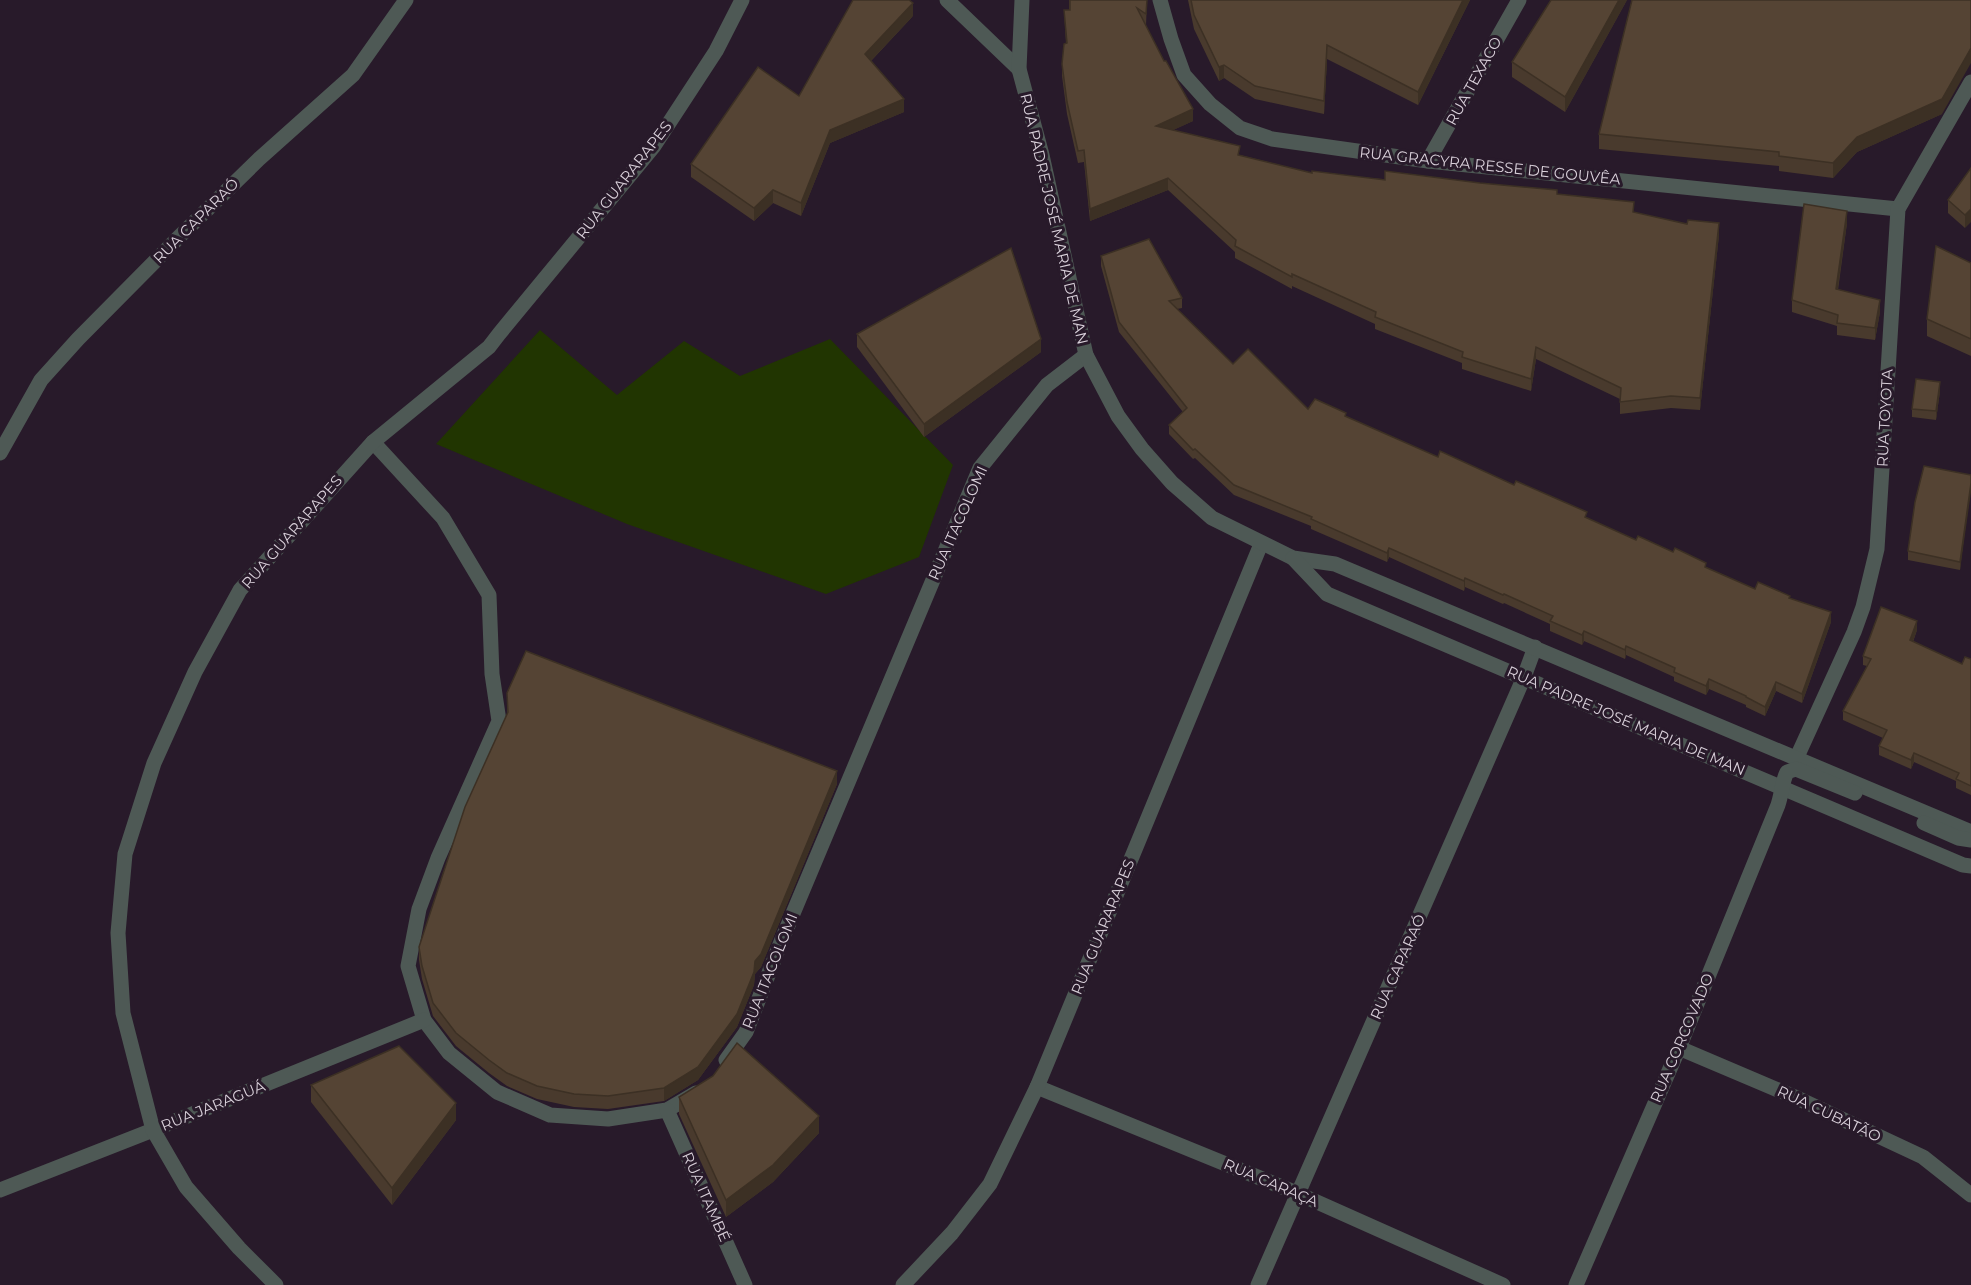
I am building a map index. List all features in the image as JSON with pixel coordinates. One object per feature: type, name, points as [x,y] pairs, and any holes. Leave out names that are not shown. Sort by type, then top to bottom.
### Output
[{"type":"street","name":"RUA CAPARAÓ","points":[[0,453],[41,380],[180,236],[259,159],[353,75],[406,0]]},
{"type":"street","name":"RUA GUARARAPES","points":[[276,1285],[239,1248],[186,1187],[153,1130],[123,1013],[118,933],[125,854],[153,763],[195,672],[240,590],[373,441],[489,347],[654,146],[716,51],[742,0]]},
{"type":"street","points":[[947,0],[1019,69]]},
{"type":"street","name":"RUA PADRE JOSÉ MARIA DE MAN","points":[[1022,0],[1019,69],[1042,155],[1086,355],[1118,416],[1142,450],[1172,483],[1212,518],[1293,558],[1335,564],[1971,832]]},
{"type":"street","name":"RUA GRACYRA RESSE DE GOUVÊA","points":[[1160,0],[1184,75],[1210,104],[1240,128],[1272,139],[1428,161],[1898,209]]},
{"type":"street","name":"RUA TEXACO","points":[[1428,161],[1519,0]]},
{"type":"street","name":"RUA TOYOTA","points":[[1797,757],[1854,632],[1863,607],[1877,549],[1898,209],[1971,82]]},
{"type":"street","name":"RUA ITACOLOMI","points":[[719,1069],[746,1032],[781,942],[980,468],[1047,385],[1086,355]]},
{"type":"street","points":[[373,441],[443,519],[489,595],[492,674],[499,721],[438,858],[419,909],[408,966],[424,1020],[449,1053],[497,1092],[550,1115],[608,1119],[667,1110],[705,1087]]},
{"type":"street","name":"RUA GUARARAPES","points":[[903,1285],[952,1233],[990,1184],[1037,1087],[1261,544]]},
{"type":"street","name":"RUA PADRE JOSÉ MARIA DE MAN","points":[[1293,558],[1327,594],[1963,865],[1971,866]]},
{"type":"street","name":"RUA CAPARAÓ","points":[[1258,1285],[1524,677],[1535,647]]},
{"type":"street","name":"RUA CORCOVADO","points":[[1576,1285],[1679,1048],[1784,788],[1783,780],[1787,772],[1796,769],[1958,838],[1971,840]]},
{"type":"street","name":"RUA JARAGUÁ","points":[[0,1190],[424,1020]]},
{"type":"street","name":"RUA CUBATÃO","points":[[1679,1048],[1797,1098],[1923,1157],[1971,1196]]},
{"type":"street","name":"RUA CARAÇA","points":[[1037,1087],[1299,1194],[1503,1285]]},
{"type":"street","name":"RUA ITAMBÉ","points":[[667,1110],[745,1285]]},
{"type":"green space","points":[[540,330],[617,395],[684,341],[740,376],[830,339],[953,465],[919,557],[826,594],[627,524],[436,444]]},
{"type":"building","points":[[853,0],[909,0],[913,3],[865,54],[904,99],[830,130],[801,203],[773,190],[754,208],[691,164],[758,67],[799,96]]},
{"type":"building","points":[[1070,0],[1147,0],[1146,14],[1137,8],[1164,61],[1193,109],[1156,126],[1240,146],[1238,155],[1312,173],[1312,171],[1385,180],[1385,171],[1557,190],[1557,194],[1634,202],[1633,212],[1687,224],[1688,220],[1719,223],[1700,398],[1671,396],[1620,402],[1621,388],[1536,347],[1531,379],[1462,357],[1463,352],[1375,317],[1376,312],[1292,274],[1292,277],[1235,246],[1236,240],[1168,178],[1090,209],[1084,150],[1078,151],[1067,102],[1062,64],[1064,44],[1067,43],[1064,10],[1070,10]]},
{"type":"building","points":[[1191,0],[1463,0],[1418,92],[1327,45],[1324,101],[1255,86],[1224,65],[1219,67],[1194,15]]},
{"type":"building","points":[[1551,0],[1619,0],[1565,97],[1512,62]]},
{"type":"building","points":[[1632,0],[1971,0],[1971,48],[1942,99],[1857,137],[1833,163],[1779,156],[1779,152],[1599,134]]},
{"type":"building","points":[[1971,168],[1971,209],[1965,215],[1948,200]]},
{"type":"building","points":[[1804,204],[1847,211],[1836,289],[1880,300],[1875,328],[1837,323],[1838,315],[1792,300]]},
{"type":"building","points":[[1149,239],[1182,298],[1169,301],[1233,364],[1248,349],[1308,409],[1315,399],[1346,413],[1345,416],[1438,457],[1440,451],[1514,485],[1516,481],[1587,512],[1585,517],[1636,540],[1638,536],[1673,552],[1675,548],[1706,563],[1705,567],[1755,589],[1758,582],[1790,596],[1789,598],[1831,612],[1802,694],[1776,682],[1765,707],[1709,679],[1706,686],[1674,672],[1675,668],[1626,646],[1625,650],[1584,631],[1582,635],[1550,621],[1553,616],[1504,594],[1465,578],[1464,581],[1389,548],[1387,553],[1311,519],[1312,517],[1234,485],[1195,449],[1193,450],[1169,425],[1187,408],[1119,322],[1101,256]]},
{"type":"building","points":[[1936,246],[1971,263],[1971,339],[1927,319]]},
{"type":"building","points":[[1011,248],[1041,339],[924,424],[857,334]]},
{"type":"building","points":[[1916,379],[1940,382],[1936,411],[1912,409]]},
{"type":"building","points":[[1924,466],[1971,475],[1960,562],[1908,551],[1915,502]]},
{"type":"building","points":[[1881,607],[1917,621],[1910,640],[1962,664],[1965,657],[1971,659],[1971,786],[1956,779],[1959,773],[1914,753],[1911,760],[1879,746],[1887,730],[1843,711],[1871,659],[1863,656]]},
{"type":"building","points":[[526,651],[837,771],[761,954],[755,961],[754,972],[737,1014],[698,1067],[664,1088],[608,1096],[574,1094],[537,1086],[507,1073],[489,1060],[456,1033],[433,1003],[419,947],[465,807],[508,712],[507,693]]},
{"type":"building","points":[[737,1043],[819,1116],[773,1165],[726,1200],[679,1097],[713,1076]]},
{"type":"building","points":[[399,1046],[456,1103],[392,1188],[311,1085]]}]
